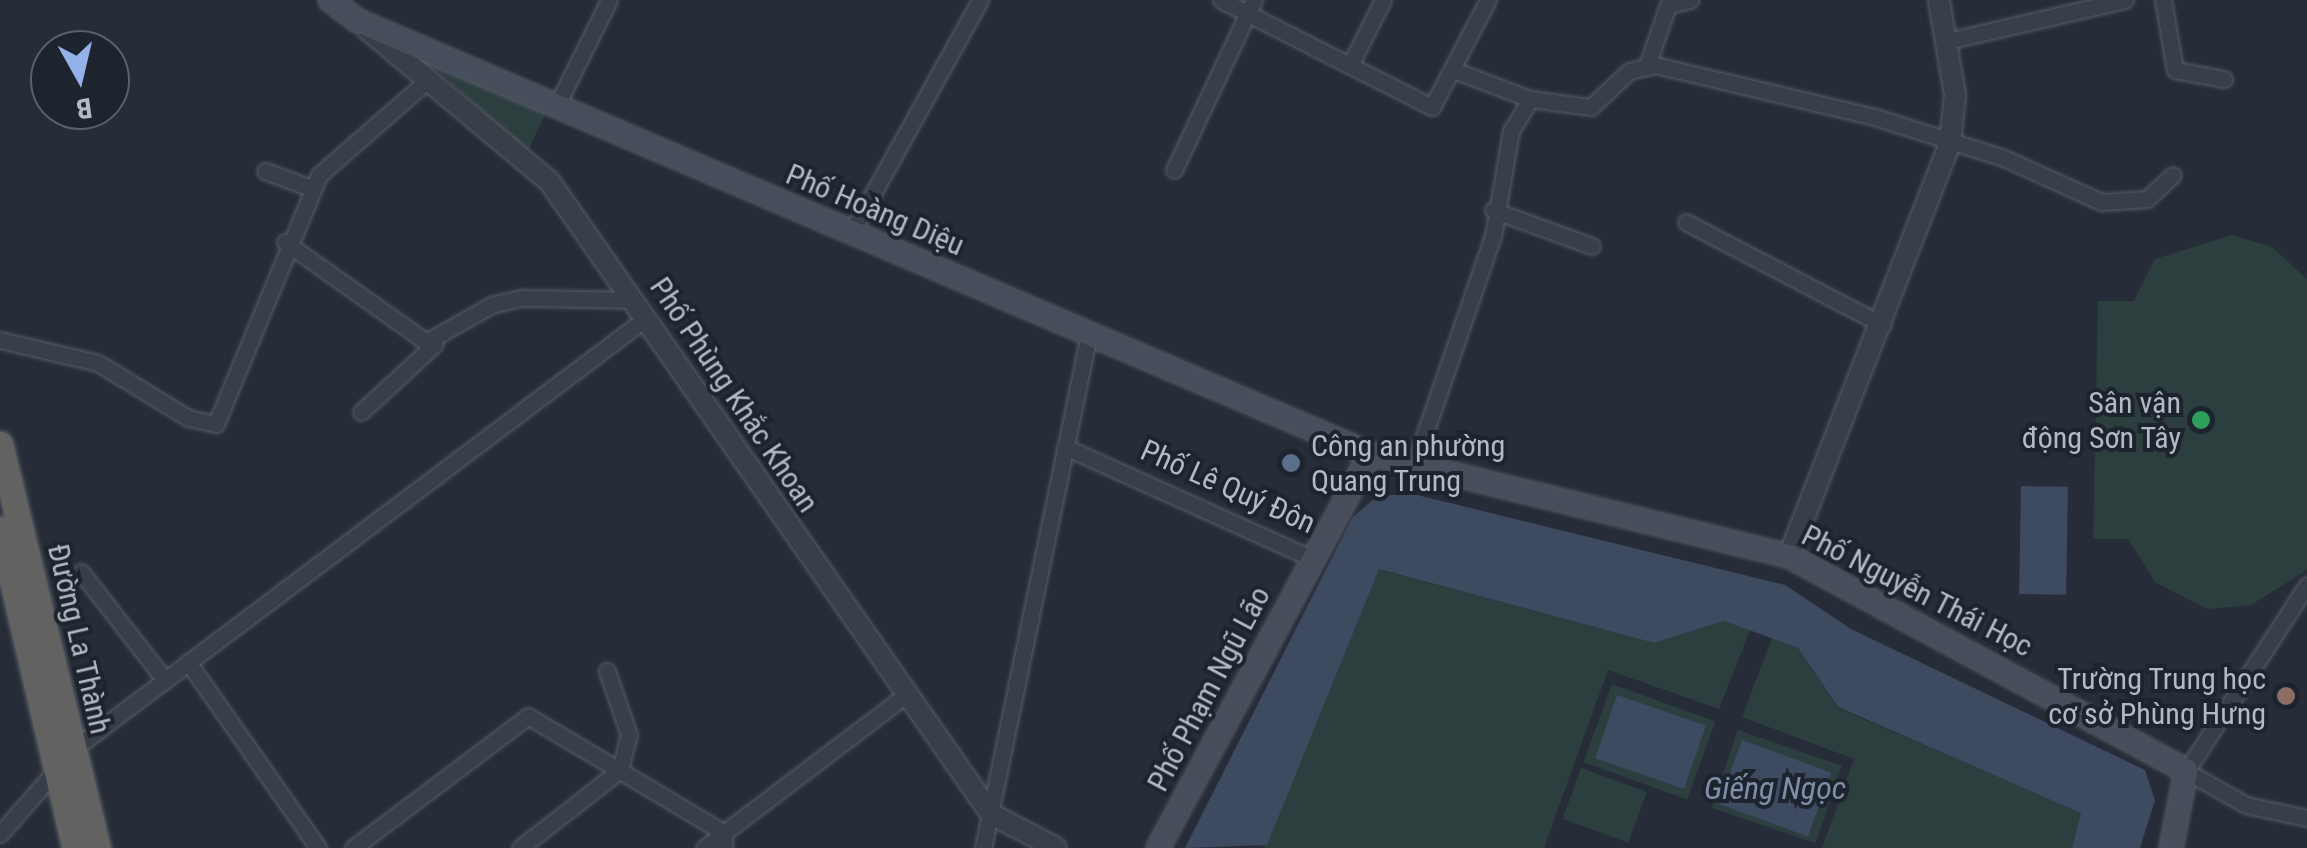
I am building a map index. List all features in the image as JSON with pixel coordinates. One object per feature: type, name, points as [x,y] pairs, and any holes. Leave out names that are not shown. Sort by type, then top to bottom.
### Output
[{"type":"highway","name":"Đường La Thành","points":[[0,444],[63,761],[75,848]]},
{"type":"highway","name":"Đường La Thành","points":[[0,529],[63,761],[98,848]]},
{"type":"main road","name":"Phố Hoàng Diệu","points":[[330,0],[419,64],[556,107],[1370,454]]},
{"type":"main road","name":"Phố Nguyễn Thái Học","points":[[1370,454],[1789,556],[2186,771]]},
{"type":"main road","name":"Phố Lê Quý Đôn","points":[[1313,559],[1370,454]]},
{"type":"main road","name":"Phố Phạm Ngũ Lão","points":[[1158,848],[1313,559]]},
{"type":"main road","points":[[2171,848],[2186,771]]},
{"type":"street","points":[[556,107],[609,0]]},
{"type":"street","points":[[852,233],[980,0]]},
{"type":"street","points":[[1221,0],[1250,7],[1432,107],[1488,0]]},
{"type":"street","points":[[1350,65],[1383,0]]},
{"type":"street","points":[[1454,70],[1530,99],[1591,107],[1647,66],[1666,8],[1690,0]]},
{"type":"street","points":[[1789,556],[1883,324],[1950,144],[1947,41],[1939,0]]},
{"type":"street","points":[[1947,41],[2125,0]]},
{"type":"street","points":[[2163,0],[2175,70],[2224,80]]},
{"type":"street","points":[[1174,170],[1250,7]]},
{"type":"street","points":[[0,340],[98,363],[188,418],[216,424],[285,242],[311,188],[419,64]]},
{"type":"street","name":"Phố Phùng Khắc Khoan","points":[[419,64],[549,181],[903,696],[990,814],[1056,848]]},
{"type":"street","points":[[1647,66],[1772,90],[1950,144],[2118,205],[2147,199],[2173,175]]},
{"type":"street","points":[[1414,465],[1493,236],[1493,210],[1511,131],[1530,99]]},
{"type":"street","points":[[265,172],[311,188]]},
{"type":"street","points":[[1493,210],[1592,246]]},
{"type":"street","points":[[1686,222],[1883,324]]},
{"type":"street","points":[[285,242],[434,344]]},
{"type":"street","points":[[361,412],[434,344],[490,305],[522,298],[633,300]]},
{"type":"street","points":[[0,834],[63,761],[164,680],[646,318]]},
{"type":"street","points":[[984,848],[1089,334]]},
{"type":"street","name":"Phố Lê Quý Đôn","points":[[1065,448],[1313,559]]},
{"type":"street","points":[[81,572],[164,680]]},
{"type":"street","points":[[2307,586],[2186,771],[2246,805],[2307,818]]},
{"type":"street","points":[[188,662],[318,848]]},
{"type":"street","points":[[520,848],[620,770],[629,735],[607,671]]},
{"type":"street","points":[[704,848],[724,840],[903,696]]},
{"type":"street","points":[[354,848],[528,716],[620,770],[724,840]]},
{"type":"shaded area","points":[[426,60],[547,110],[528,151]]},
{"type":"shaded area","name":"Sân vận động Sơn Tây","points":[[2232,235],[2272,247],[2307,279],[2307,570],[2251,605],[2207,609],[2155,582],[2128,539],[2093,539],[2098,301],[2134,301],[2155,259]]},
{"type":"shaded area","points":[[1378,569],[1654,643],[1724,621],[1750,630],[1719,709],[1608,670],[1544,848],[1263,848]]},
{"type":"shaded area","points":[[1772,638],[1798,648],[1838,708],[2082,813],[2072,848],[1822,848],[1854,759],[1742,717]]},
{"type":"shaded area","name":"Giếng Ngọc","points":[[1612,684],[1715,722],[1687,800],[1584,762]]},
{"type":"shaded area","name":"Giếng Ngọc","points":[[1738,730],[1842,766],[1815,843],[1711,808]]},
{"type":"shaded area","points":[[1581,768],[1647,792],[1628,843],[1563,819]]},
{"type":"water","points":[[2021,486],[2068,487],[2066,595],[2019,594]]},
{"type":"water","points":[[1409,493],[1785,585],[1851,629],[2145,770],[2155,800],[2140,848],[2072,848],[2081,813],[1838,707],[1798,648],[1760,634],[1724,621],[1654,643],[1379,569],[1267,845],[1185,848],[1352,518],[1376,497]]},
{"type":"water","name":"Giếng Ngọc","points":[[1617,695],[1706,726],[1684,789],[1595,758]]},
{"type":"water","name":"Giếng Ngọc","points":[[1742,740],[1831,772],[1808,836],[1719,804]]},
{"type":"place","name":"Sân vận động Sơn Tây","points":[[2201,420]]},
{"type":"place","name":"Công an phường Quang Trung","points":[[1291,463]]},
{"type":"place","name":"Trường Trung học cơ sở Phùng Hưng","points":[[2286,696]]}]
